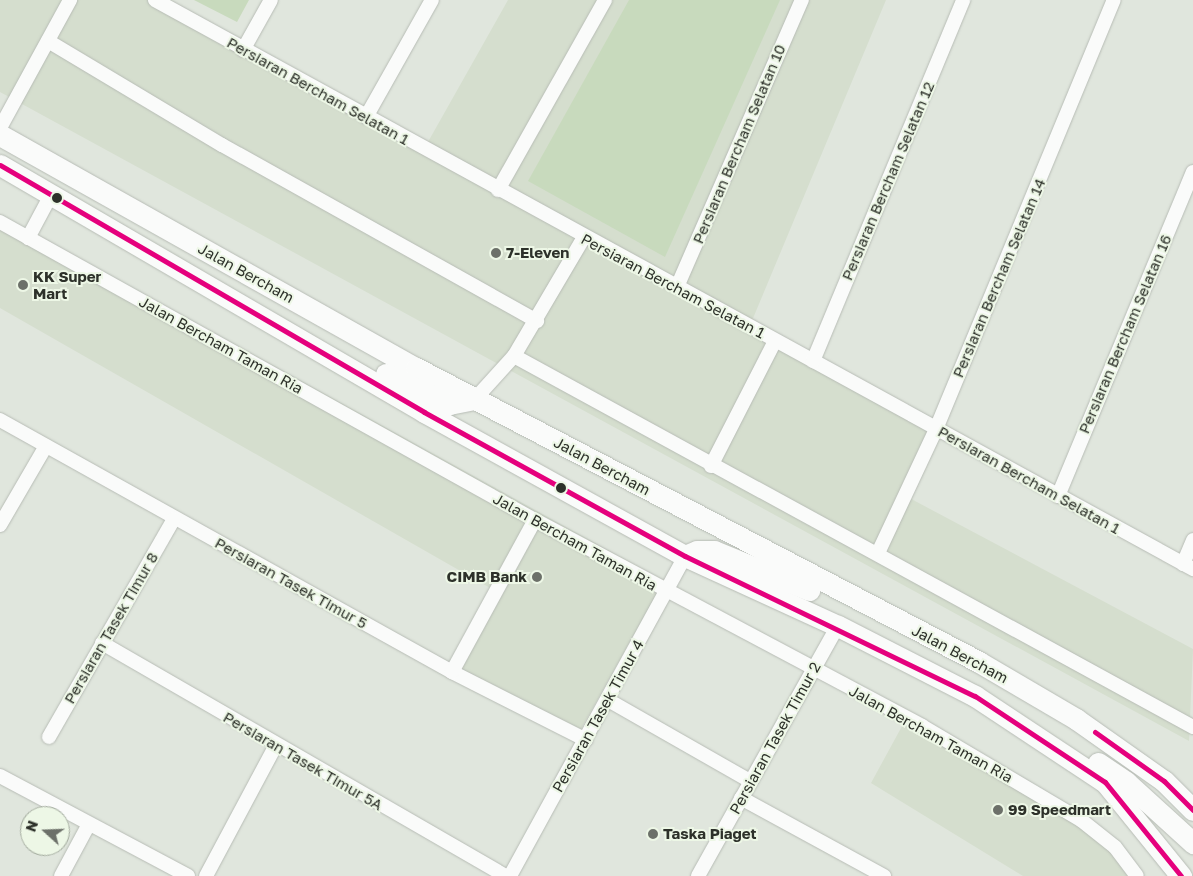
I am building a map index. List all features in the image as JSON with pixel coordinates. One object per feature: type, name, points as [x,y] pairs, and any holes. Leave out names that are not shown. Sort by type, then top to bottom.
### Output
[{"type":"main road","name":"Jalan Bercham","points":[[0,135],[475,399],[855,600],[979,662],[1076,719],[1164,781],[1193,810]]},
{"type":"main road","name":"Jalan Bercham","points":[[0,165],[685,556],[838,626],[975,696],[1055,746],[1105,782],[1181,876]]},
{"type":"main road","points":[[296,335],[333,344],[440,401],[460,405],[475,399]]},
{"type":"main road","points":[[685,556],[697,550],[714,551],[826,597],[855,600]]},
{"type":"main road","points":[[1055,746],[1087,756],[1126,782],[1193,843]]},
{"type":"street","points":[[0,128],[70,0]]},
{"type":"street","name":"Persiaran Bercham Selatan 1","points":[[155,0],[584,238],[1188,566]]},
{"type":"street","points":[[243,50],[271,0]]},
{"type":"street","points":[[366,117],[432,0]]},
{"type":"street","points":[[498,190],[605,0]]},
{"type":"street","name":"Persiaran Bercham Selatan 10","points":[[677,287],[802,0]]},
{"type":"street","name":"Persiaran Bercham Selatan 12","points":[[813,362],[963,0]]},
{"type":"street","name":"Persiaran Bercham Selatan 14","points":[[878,553],[936,429],[1114,0]]},
{"type":"street","points":[[48,41],[222,145],[537,321]]},
{"type":"street","name":"Persiaran Bercham Selatan 16","points":[[1058,496],[1193,172]]},
{"type":"street","points":[[28,238],[51,195]]},
{"type":"street","name":"Jalan Bercham Taman Ria","points":[[0,222],[535,520],[665,591],[814,668],[1081,820],[1115,847],[1137,876]]},
{"type":"street","points":[[475,399],[514,356],[537,321],[584,238]]},
{"type":"street","points":[[710,466],[775,341]]},
{"type":"street","points":[[514,356],[710,466],[878,553],[1051,653],[1193,727]]},
{"type":"street","name":"Persiaran Tasek Timur 5","points":[[0,420],[174,519],[452,672],[586,740]]},
{"type":"street","points":[[0,524],[46,446]]},
{"type":"street","name":"Persiaran Tasek Timur 8","points":[[49,737],[174,519]]},
{"type":"street","points":[[452,672],[535,520]]},
{"type":"street","points":[[1188,566],[1193,540]]},
{"type":"street","name":"Persiaran Tasek Timur 4","points":[[510,876],[608,700],[685,556]]},
{"type":"street","name":"Persiaran Tasek Timur 2","points":[[698,876],[838,626]]},
{"type":"street","name":"Persiaran Tasek Timur 5A","points":[[102,643],[275,746],[505,876]]},
{"type":"street","points":[[608,700],[750,781]]},
{"type":"street","points":[[206,876],[275,746]]},
{"type":"street","points":[[0,776],[188,876]]},
{"type":"street","points":[[741,798],[884,876]]},
{"type":"street","points":[[61,876],[89,824]]},
{"type":"shaded area","points":[[0,0],[160,0],[424,149],[508,0],[886,0],[751,323],[931,433],[900,493],[1193,649],[1189,741],[0,92]]},
{"type":"shaded area","points":[[0,215],[664,581],[577,736],[452,666],[492,589],[0,308]]},
{"type":"shaded area","points":[[907,717],[1080,819],[1137,876],[1023,876],[871,783]]},
{"type":"green space","points":[[194,0],[249,0],[237,22]]},
{"type":"green space","points":[[629,0],[780,0],[665,257],[528,181]]},
{"type":"transit line","points":[[0,165],[424,412],[685,556],[975,696],[1105,782],[1181,876]]},
{"type":"transit line","points":[[1095,732],[1164,781],[1193,810]]},
{"type":"place","name":"7-Eleven","points":[[496,253]]},
{"type":"place","name":"KK Super Mart","points":[[23,285]]},
{"type":"place","name":"CIMB Bank","points":[[537,577]]},
{"type":"place","name":"99 Speedmart","points":[[998,810]]},
{"type":"place","name":"Taska Piaget","points":[[653,834]]}]
